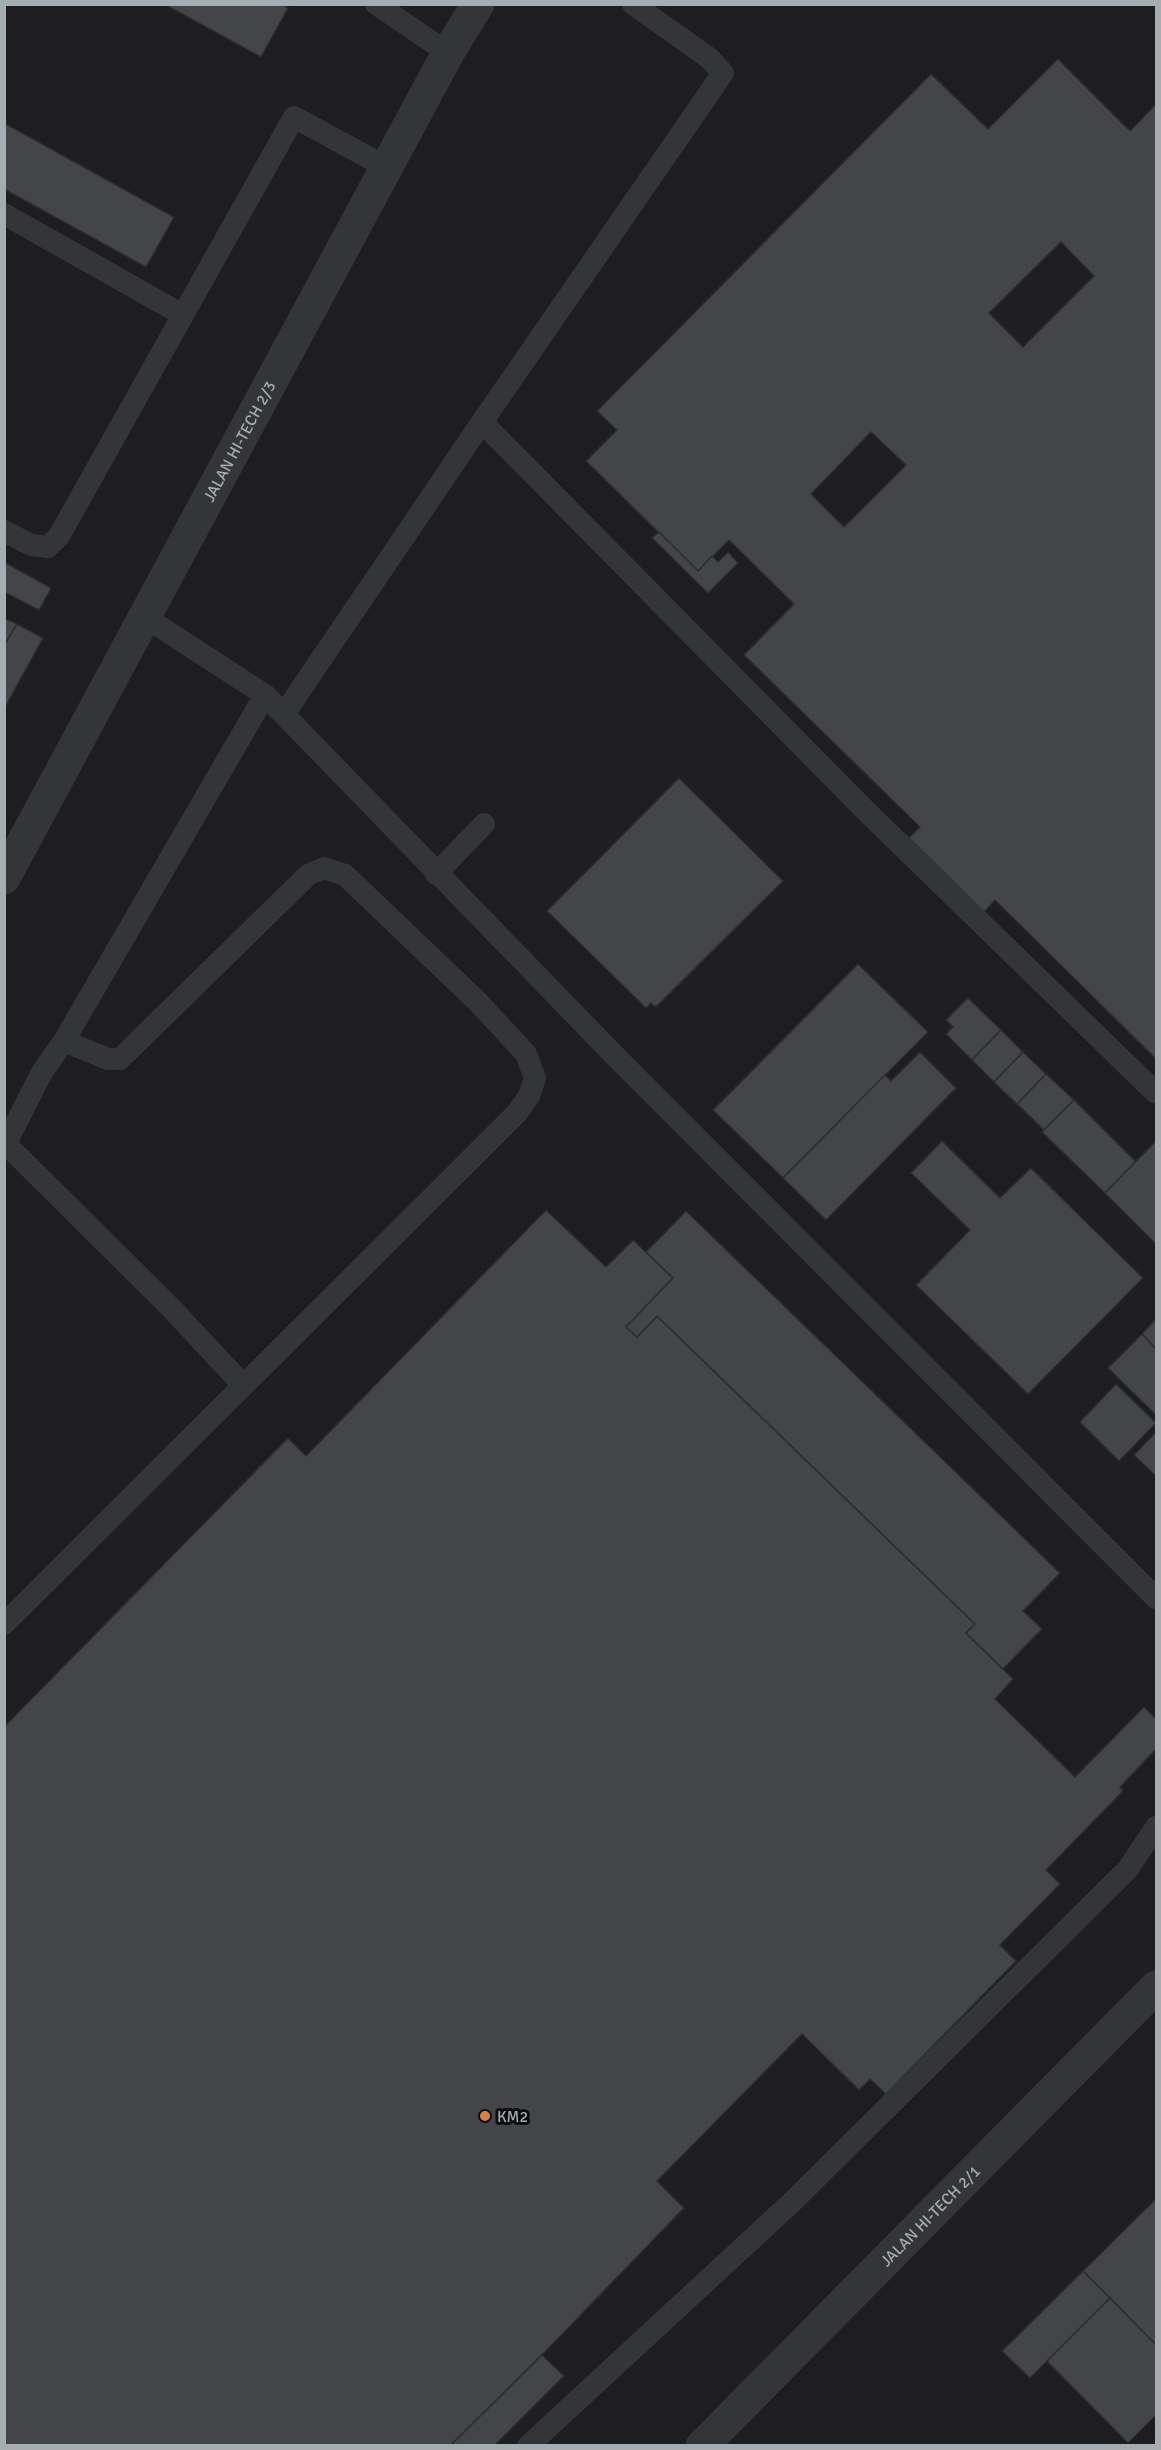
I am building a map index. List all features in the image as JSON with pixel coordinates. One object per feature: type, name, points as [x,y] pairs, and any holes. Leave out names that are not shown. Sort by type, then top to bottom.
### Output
[{"type":"street","name":"JALAN HI-TECH 2/3","points":[[4,878],[448,53],[478,4]]},
{"type":"street","name":"JALAN HI-TECH 2/1","points":[[702,2445],[1156,1987]]},
{"type":"lane","points":[[376,4],[448,53]]},
{"type":"lane","points":[[284,714],[723,73],[709,58],[633,4]]},
{"type":"lane","points":[[4,531],[31,545],[48,547],[59,536],[294,117],[387,167]]},
{"type":"lane","points":[[4,214],[183,315]]},
{"type":"lane","points":[[482,422],[866,811],[1156,1092]]},
{"type":"lane","points":[[145,617],[265,695],[436,874],[618,1059],[1156,1598]]},
{"type":"lane","points":[[243,1385],[172,1309],[5,1146],[42,1072],[64,1041],[265,695]]},
{"type":"lane","points":[[436,874],[484,824]]},
{"type":"lane","points":[[4,1624],[517,1113],[529,1096],[535,1078],[526,1054],[465,990],[345,875],[324,868],[308,874],[120,1059],[108,1059],[64,1041]]},
{"type":"lane","points":[[528,2445],[808,2186],[1128,1869],[1156,1827]]},
{"type":"shaded area","points":[[5,5],[1156,5],[1156,2445],[5,2445]]},
{"type":"building","points":[[164,4],[281,4],[288,8],[261,57]]},
{"type":"building","points":[[1058,59],[1130,131],[1156,104],[1156,1059],[995,900],[984,912],[909,838],[920,827],[744,655],[794,604],[729,540],[698,571],[586,461],[617,430],[597,411],[931,74],[988,129]],"holes":[[[1061,242],[1094,276],[1023,347],[989,313]],[[871,432],[906,465],[844,527],[811,494]]]},
{"type":"building","points":[[4,123],[174,217],[146,267],[4,189]]},
{"type":"building","points":[[659,532],[698,571],[712,556],[718,562],[728,552],[738,563],[708,593],[652,538]]},
{"type":"building","points":[[4,562],[51,588],[39,610],[4,592]]},
{"type":"building","points":[[4,618],[17,624],[4,646]]},
{"type":"building","points":[[17,624],[43,638],[4,709],[4,646]]},
{"type":"building","points":[[679,778],[783,881],[656,1007],[651,1003],[646,1008],[547,911]]},
{"type":"building","points":[[858,964],[928,1032],[783,1178],[713,1110]]},
{"type":"building","points":[[968,998],[1001,1030],[972,1060],[946,1034],[953,1027],[946,1020]]},
{"type":"building","points":[[1001,1030],[1023,1052],[994,1082],[972,1060]]},
{"type":"building","points":[[920,1052],[956,1088],[826,1220],[783,1178],[885,1075],[891,1081]]},
{"type":"building","points":[[1023,1052],[1046,1074],[1017,1104],[994,1082]]},
{"type":"building","points":[[1046,1074],[1074,1100],[1044,1130],[1017,1104]]},
{"type":"building","points":[[1074,1100],[1136,1162],[1105,1193],[1042,1132]]},
{"type":"building","points":[[942,1141],[1000,1198],[1031,1168],[1143,1278],[1028,1394],[916,1285],[970,1230],[911,1173]]},
{"type":"building","points":[[1156,1143],[1156,1244],[1105,1193]]},
{"type":"building","points":[[546,1210],[606,1267],[633,1240],[673,1278],[626,1327],[637,1337],[657,1316],[975,1624],[966,1633],[1013,1679],[995,1699],[1075,1777],[1144,1707],[1156,1719],[1156,1749],[1120,1787],[1123,1791],[1046,1870],[1060,1884],[1000,1945],[1016,1961],[886,2094],[870,2079],[859,2090],[802,2034],[657,2181],[684,2208],[542,2355],[450,2446],[4,2446],[4,1727],[288,1438],[306,1456]]},
{"type":"building","points":[[686,1211],[1060,1573],[1023,1611],[1042,1629],[1003,1669],[966,1633],[975,1624],[657,1316],[637,1337],[626,1327],[673,1278],[646,1252]]},
{"type":"building","points":[[1156,1319],[1156,1349],[1142,1334]]},
{"type":"building","points":[[1142,1334],[1156,1349],[1156,1415],[1108,1368]]},
{"type":"building","points":[[1116,1384],[1156,1423],[1119,1461],[1080,1422]]},
{"type":"building","points":[[1156,1432],[1156,1476],[1134,1455]]},
{"type":"building","points":[[1156,2199],[1156,2345],[1083,2271]]},
{"type":"building","points":[[1083,2271],[1110,2298],[1030,2378],[1002,2351]]},
{"type":"building","points":[[1110,2298],[1156,2345],[1156,2415],[1128,2443],[1047,2361]]},
{"type":"building","points":[[542,2355],[564,2376],[494,2446],[450,2446]]},
{"type":"place","name":"KM2","points":[[485,2116]]}]
